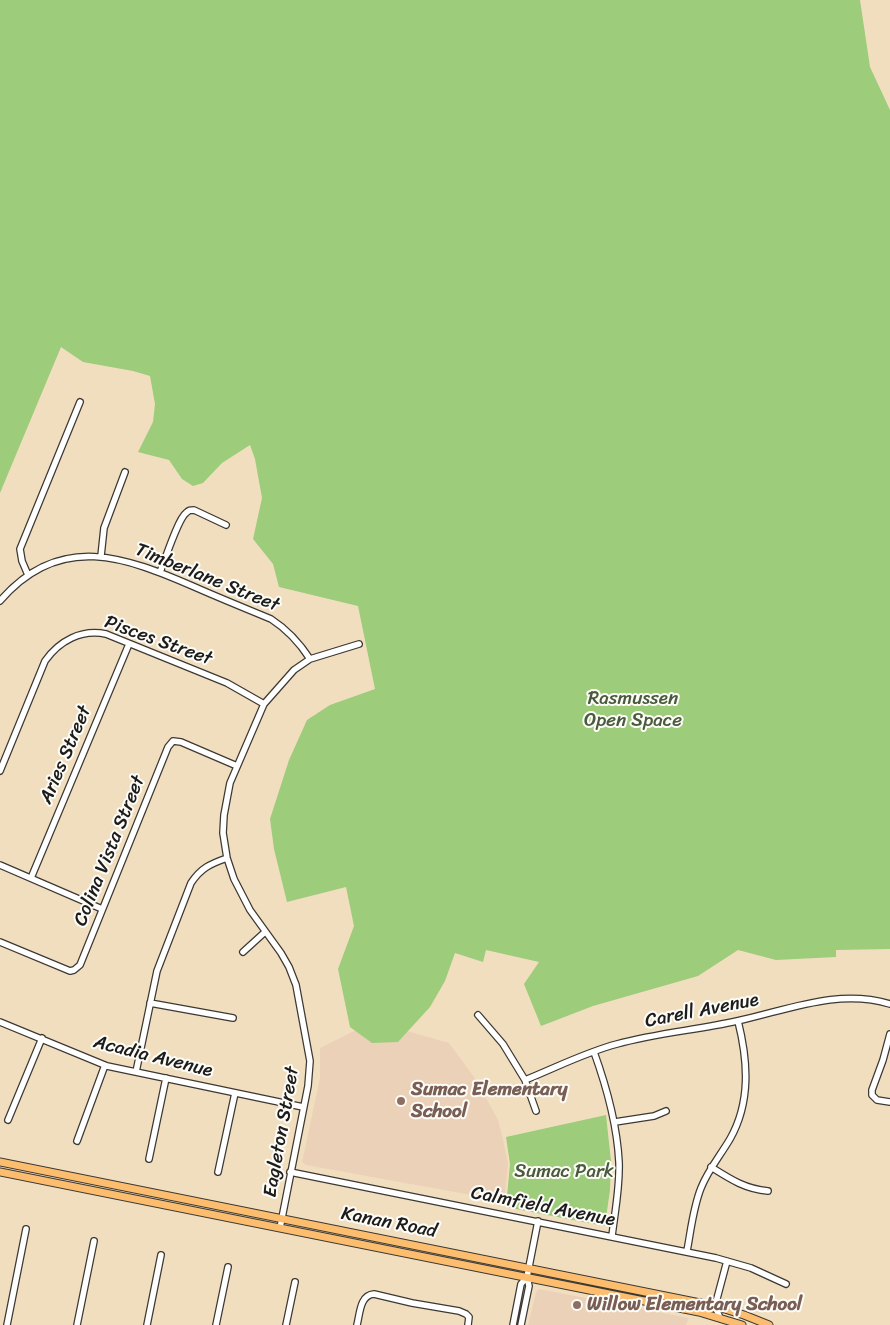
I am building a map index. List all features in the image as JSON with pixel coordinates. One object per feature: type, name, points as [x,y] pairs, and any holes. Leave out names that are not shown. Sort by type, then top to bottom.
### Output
[{"type":"main road","name":"Kanan Road","points":[[0,1162],[715,1306],[769,1325]]},
{"type":"main road","name":"Kanan Road","points":[[0,1172],[699,1312],[742,1325]]},
{"type":"street","points":[[28,575],[22,561],[20,549],[80,402]]},
{"type":"street","points":[[101,556],[104,528],[125,472]]},
{"type":"street","points":[[160,572],[184,514],[194,510],[226,525]]},
{"type":"street","name":"Timberlane Street","points":[[0,601],[28,575],[53,563],[101,556],[134,563],[160,572],[271,619],[298,640],[310,659]]},
{"type":"street","name":"Pisces Street","points":[[0,771],[45,661],[60,644],[76,636],[96,632],[106,634],[227,684],[264,704]]},
{"type":"street","name":"Aries Street","points":[[31,878],[128,644]]},
{"type":"street","name":"Eagleton Street","points":[[280,1228],[308,1086],[310,1061],[296,985],[281,953],[250,910],[234,879],[227,858],[223,833],[224,816],[230,783],[264,704],[294,670],[310,659],[359,644]]},
{"type":"street","name":"Colina Vista Street","points":[[0,942],[74,970],[80,964],[168,748],[173,741],[181,742],[237,766]]},
{"type":"street","points":[[136,1072],[157,971],[191,883],[198,872],[211,864],[227,858]]},
{"type":"street","points":[[0,865],[102,908]]},
{"type":"street","points":[[243,952],[265,932]]},
{"type":"street","name":"Carell Avenue","points":[[525,1080],[615,1044],[655,1034],[738,1021],[824,1000],[868,999],[890,1004]]},
{"type":"street","points":[[150,1002],[233,1018]]},
{"type":"street","points":[[478,1015],[503,1044],[525,1080],[536,1110]]},
{"type":"street","points":[[687,1251],[696,1203],[711,1167],[730,1139],[738,1122],[745,1098],[747,1072],[745,1052],[738,1021]]},
{"type":"street","name":"Acadia Avenue","points":[[0,1022],[105,1065],[303,1107]]},
{"type":"street","points":[[890,1034],[872,1094],[877,1100],[890,1102]]},
{"type":"street","points":[[8,1120],[42,1038]]},
{"type":"street","points":[[594,1052],[615,1122],[619,1163],[618,1193],[612,1236]]},
{"type":"street","points":[[77,1141],[105,1065]]},
{"type":"street","points":[[149,1159],[166,1078]]},
{"type":"street","points":[[218,1172],[235,1093]]},
{"type":"street","points":[[615,1122],[654,1116],[666,1111]]},
{"type":"street","points":[[711,1167],[733,1181],[753,1190],[768,1191]]},
{"type":"street","name":"Calmfield Avenue","points":[[290,1172],[687,1251],[752,1268],[786,1284]]},
{"type":"street","points":[[513,1325],[521,1284],[526,1278],[529,1268],[538,1222]]},
{"type":"street","points":[[7,1325],[26,1229]]},
{"type":"street","points":[[76,1325],[94,1241]]},
{"type":"street","points":[[147,1325],[161,1255]]},
{"type":"street","points":[[720,1318],[715,1306],[727,1261]]},
{"type":"street","points":[[216,1325],[228,1267]]},
{"type":"street","points":[[521,1325],[529,1286],[526,1278]]},
{"type":"street","points":[[286,1325],[295,1282]]},
{"type":"street","points":[[357,1325],[362,1303],[368,1294],[459,1311],[469,1317],[468,1325]]},
{"type":"shaded area","name":"Sumac Elementary School","points":[[369,1020],[449,1043],[477,1081],[498,1120],[508,1164],[504,1201],[306,1165],[302,1162],[320,1078],[320,1048],[356,1030]]},
{"type":"shaded area","name":"Willow Elementary School","points":[[539,1289],[689,1318],[686,1325],[528,1325],[536,1292]]},
{"type":"green space","name":"Rasmussen Open Space","points":[[0,0],[860,0],[870,67],[890,110],[890,949],[836,950],[836,957],[776,960],[738,950],[698,976],[593,1006],[541,1026],[524,984],[539,962],[486,950],[483,962],[455,953],[445,981],[430,1007],[398,1042],[372,1043],[350,1027],[338,969],[354,926],[346,887],[287,902],[274,849],[270,819],[289,760],[307,720],[330,705],[375,689],[358,606],[279,587],[273,564],[253,539],[262,498],[255,459],[250,445],[222,463],[203,483],[193,486],[182,479],[169,460],[138,452],[153,422],[155,404],[150,376],[83,362],[61,347],[0,493]]},
{"type":"green space","name":"Sumac Park","points":[[606,1115],[611,1161],[610,1190],[604,1226],[506,1207],[510,1164],[506,1137]]},
{"type":"place","name":"Sumac Elementary School","points":[[401,1101]]},
{"type":"place","name":"Willow Elementary School","points":[[577,1305]]}]
